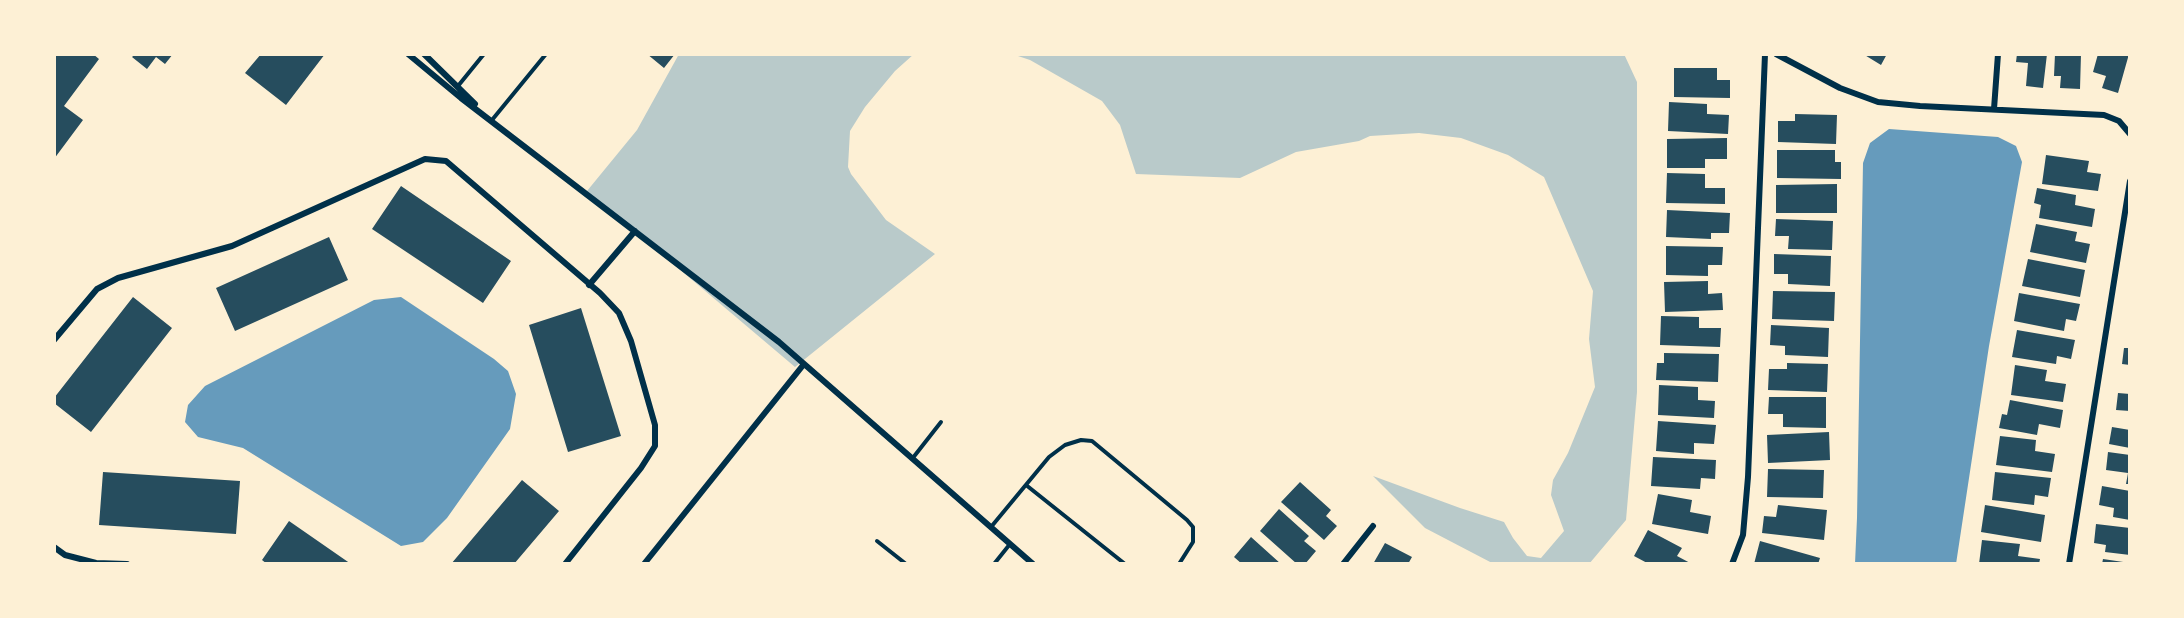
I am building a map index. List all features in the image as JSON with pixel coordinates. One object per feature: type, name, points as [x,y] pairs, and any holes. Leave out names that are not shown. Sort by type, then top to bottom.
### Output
[{"type":"street","points":[[408,54],[461,98],[779,342],[1033,564]]},
{"type":"street","points":[[424,54],[490,118]]},
{"type":"street","points":[[1732,564],[1743,534],[1748,477],[1765,54]]},
{"type":"street","points":[[1776,54],[1840,88],[1878,102],[2104,115],[2119,121],[2130,134]]},
{"type":"street","points":[[1994,109],[1998,54]]},
{"type":"street","points":[[54,340],[97,289],[118,278],[232,246],[425,159],[446,161],[619,313],[631,341],[655,425],[655,446],[641,468],[565,564]]},
{"type":"street","points":[[2069,564],[2130,181]]},
{"type":"street","points":[[589,285],[635,231]]},
{"type":"street","points":[[644,564],[804,364]]},
{"type":"street","points":[[1343,564],[1373,526]]},
{"type":"street","points":[[54,547],[65,555],[96,563],[127,564]]},
{"type":"lane","points":[[457,87],[484,54]]},
{"type":"lane","points":[[490,118],[546,54]]},
{"type":"lane","points":[[912,459],[941,422]]},
{"type":"lane","points":[[991,527],[1048,458],[1065,445],[1081,440],[1092,441],[1187,520],[1192,527],[1193,542],[1179,564]]},
{"type":"lane","points":[[1026,485],[1125,564]]},
{"type":"lane","points":[[877,541],[906,564]]},
{"type":"lane","points":[[994,564],[1010,544]]},
{"type":"shaded area","points":[[679,54],[914,54],[895,71],[865,107],[850,131],[848,167],[886,220],[935,254],[795,367],[587,191],[637,130]]},
{"type":"shaded area","points":[[1012,54],[1624,54],[1637,82],[1637,392],[1626,520],[1589,564],[1494,564],[1425,528],[1373,476],[1504,522],[1527,556],[1541,558],[1564,531],[1551,495],[1553,480],[1568,453],[1595,387],[1589,339],[1593,291],[1544,177],[1508,155],[1461,138],[1419,133],[1370,136],[1359,141],[1296,152],[1240,178],[1136,174],[1120,125],[1102,101],[1030,60]]},
{"type":"water","points":[[1889,129],[1998,137],[2016,146],[2022,162],[1989,346],[1956,564],[1855,564],[1863,163],[1870,143]]},
{"type":"water","points":[[401,297],[494,359],[508,371],[516,394],[510,429],[447,518],[423,542],[401,546],[243,448],[198,437],[185,422],[188,405],[205,386],[374,300]]},
{"type":"building","points":[[54,54],[93,54],[99,59],[64,106],[83,120],[54,159]]},
{"type":"building","points":[[135,54],[173,54],[165,64],[156,57],[147,69],[132,57]]},
{"type":"building","points":[[261,54],[325,54],[286,105],[245,73]]},
{"type":"building","points":[[647,54],[675,54],[664,68]]},
{"type":"building","points":[[1863,54],[1887,54],[1881,65]]},
{"type":"building","points":[[2017,54],[2047,54],[2043,88],[2026,86],[2028,63],[2016,62]]},
{"type":"building","points":[[2055,54],[2081,54],[2080,89],[2060,88],[2061,76],[2054,76]]},
{"type":"building","points":[[2098,54],[2129,54],[2118,93],[2102,88],[2106,76],[2093,72]]},
{"type":"building","points":[[1674,68],[1717,68],[1717,80],[1730,80],[1730,98],[1674,97]]},
{"type":"building","points":[[1669,102],[1707,104],[1707,114],[1729,115],[1728,134],[1668,131]]},
{"type":"building","points":[[1795,114],[1837,115],[1836,144],[1778,142],[1778,121],[1795,121]]},
{"type":"building","points":[[1727,138],[1727,159],[1705,159],[1705,168],[1667,168],[1667,139]]},
{"type":"building","points":[[1777,150],[1835,150],[1835,162],[1841,162],[1841,179],[1777,178]]},
{"type":"building","points":[[2046,155],[2089,161],[2087,172],[2101,174],[2098,191],[2042,184]]},
{"type":"building","points":[[1667,173],[1705,174],[1705,188],[1725,188],[1725,204],[1666,203]]},
{"type":"building","points":[[1837,184],[1837,213],[1776,213],[1776,185]]},
{"type":"building","points":[[401,186],[511,261],[483,303],[372,229]]},
{"type":"building","points":[[2037,188],[2076,195],[2075,205],[2095,209],[2092,227],[2039,218],[2041,205],[2034,203]]},
{"type":"building","points":[[1667,210],[1730,213],[1729,233],[1711,233],[1711,239],[1666,237]]},
{"type":"building","points":[[1776,219],[1833,221],[1832,250],[1788,249],[1789,236],[1775,236]]},
{"type":"building","points":[[2036,224],[2077,232],[2075,241],[2090,244],[2086,263],[2030,252]]},
{"type":"building","points":[[329,237],[348,280],[235,331],[216,288]]},
{"type":"building","points":[[1666,246],[1723,247],[1722,265],[1708,265],[1708,276],[1666,275]]},
{"type":"building","points":[[1774,254],[1831,256],[1830,286],[1788,284],[1788,274],[1774,274]]},
{"type":"building","points":[[2028,259],[2085,270],[2080,297],[2022,286]]},
{"type":"building","points":[[1708,281],[1708,294],[1722,293],[1723,310],[1665,312],[1664,282]]},
{"type":"building","points":[[1773,291],[1835,292],[1834,321],[1772,319]]},
{"type":"building","points":[[2019,293],[2080,304],[2076,321],[2066,319],[2064,331],[2014,321]]},
{"type":"building","points":[[133,297],[172,328],[91,432],[54,403],[54,398]]},
{"type":"building","points":[[581,308],[621,436],[568,452],[529,325]]},
{"type":"building","points":[[1661,316],[1699,317],[1699,328],[1721,328],[1720,347],[1660,345]]},
{"type":"building","points":[[1771,325],[1829,328],[1828,357],[1785,355],[1785,346],[1770,345]]},
{"type":"building","points":[[2017,330],[2075,340],[2071,359],[2057,356],[2056,364],[2012,357]]},
{"type":"building","points":[[2124,348],[2130,348],[2130,365],[2122,364]]},
{"type":"building","points":[[1664,353],[1719,354],[1718,382],[1656,380],[1657,363],[1664,363]]},
{"type":"building","points":[[1787,363],[1828,364],[1827,392],[1768,390],[1769,369],[1787,369]]},
{"type":"building","points":[[2015,365],[2047,370],[2045,381],[2066,384],[2063,402],[2011,395]]},
{"type":"building","points":[[1659,385],[1698,387],[1698,400],[1715,401],[1714,418],[1658,415]]},
{"type":"building","points":[[2118,393],[2130,394],[2130,411],[2116,410]]},
{"type":"building","points":[[1769,397],[1826,397],[1826,428],[1783,427],[1783,414],[1768,414]]},
{"type":"building","points":[[2010,400],[2063,410],[2060,428],[2039,424],[2037,435],[1999,428],[2002,414],[2007,415]]},
{"type":"building","points":[[1658,421],[1716,425],[1714,444],[1694,443],[1694,454],[1656,451]]},
{"type":"building","points":[[2112,427],[2130,430],[2130,448],[2109,444]]},
{"type":"building","points":[[1829,432],[1830,460],[1768,463],[1767,435]]},
{"type":"building","points":[[2000,436],[2036,440],[2035,451],[2055,454],[2052,472],[1996,465]]},
{"type":"building","points":[[2108,452],[2130,455],[2130,484],[2126,484],[2128,473],[2106,470]]},
{"type":"building","points":[[1653,457],[1716,460],[1715,479],[1701,478],[1700,489],[1651,486]]},
{"type":"building","points":[[1768,469],[1824,470],[1823,498],[1767,497]]},
{"type":"building","points":[[103,472],[240,481],[236,534],[99,525]]},
{"type":"building","points":[[1995,472],[2051,478],[2048,497],[2035,495],[2034,505],[1992,500]]},
{"type":"building","points":[[522,480],[559,511],[514,564],[451,564]]},
{"type":"building","points":[[1300,482],[1331,510],[1326,516],[1337,526],[1324,540],[1281,502]]},
{"type":"building","points":[[2102,486],[2130,491],[2130,520],[2113,517],[2114,508],[2099,505]]},
{"type":"building","points":[[1658,494],[1692,500],[1690,512],[1711,516],[1708,534],[1652,524]]},
{"type":"building","points":[[1778,505],[1827,510],[1824,540],[1762,533],[1764,516],[1776,517]]},
{"type":"building","points":[[1985,505],[2045,515],[2041,542],[1981,532]]},
{"type":"building","points":[[1279,509],[1309,536],[1304,541],[1316,551],[1305,564],[1297,564],[1260,531]]},
{"type":"building","points":[[289,521],[351,564],[267,564],[262,560]]},
{"type":"building","points":[[2096,524],[2130,528],[2130,555],[2105,552],[2106,545],[2094,543]]},
{"type":"building","points":[[1648,530],[1682,548],[1677,556],[1692,564],[1649,564],[1634,556]]},
{"type":"building","points":[[1251,537],[1281,564],[1242,564],[1234,557]]},
{"type":"building","points":[[1982,540],[2020,544],[2018,556],[2040,559],[2039,564],[1979,564]]},
{"type":"building","points":[[1760,541],[1820,558],[1818,564],[1754,564]]},
{"type":"building","points":[[1385,543],[1412,557],[1408,564],[1373,564]]},
{"type":"building","points":[[2103,559],[2130,563],[2130,564],[2102,564]]}]
